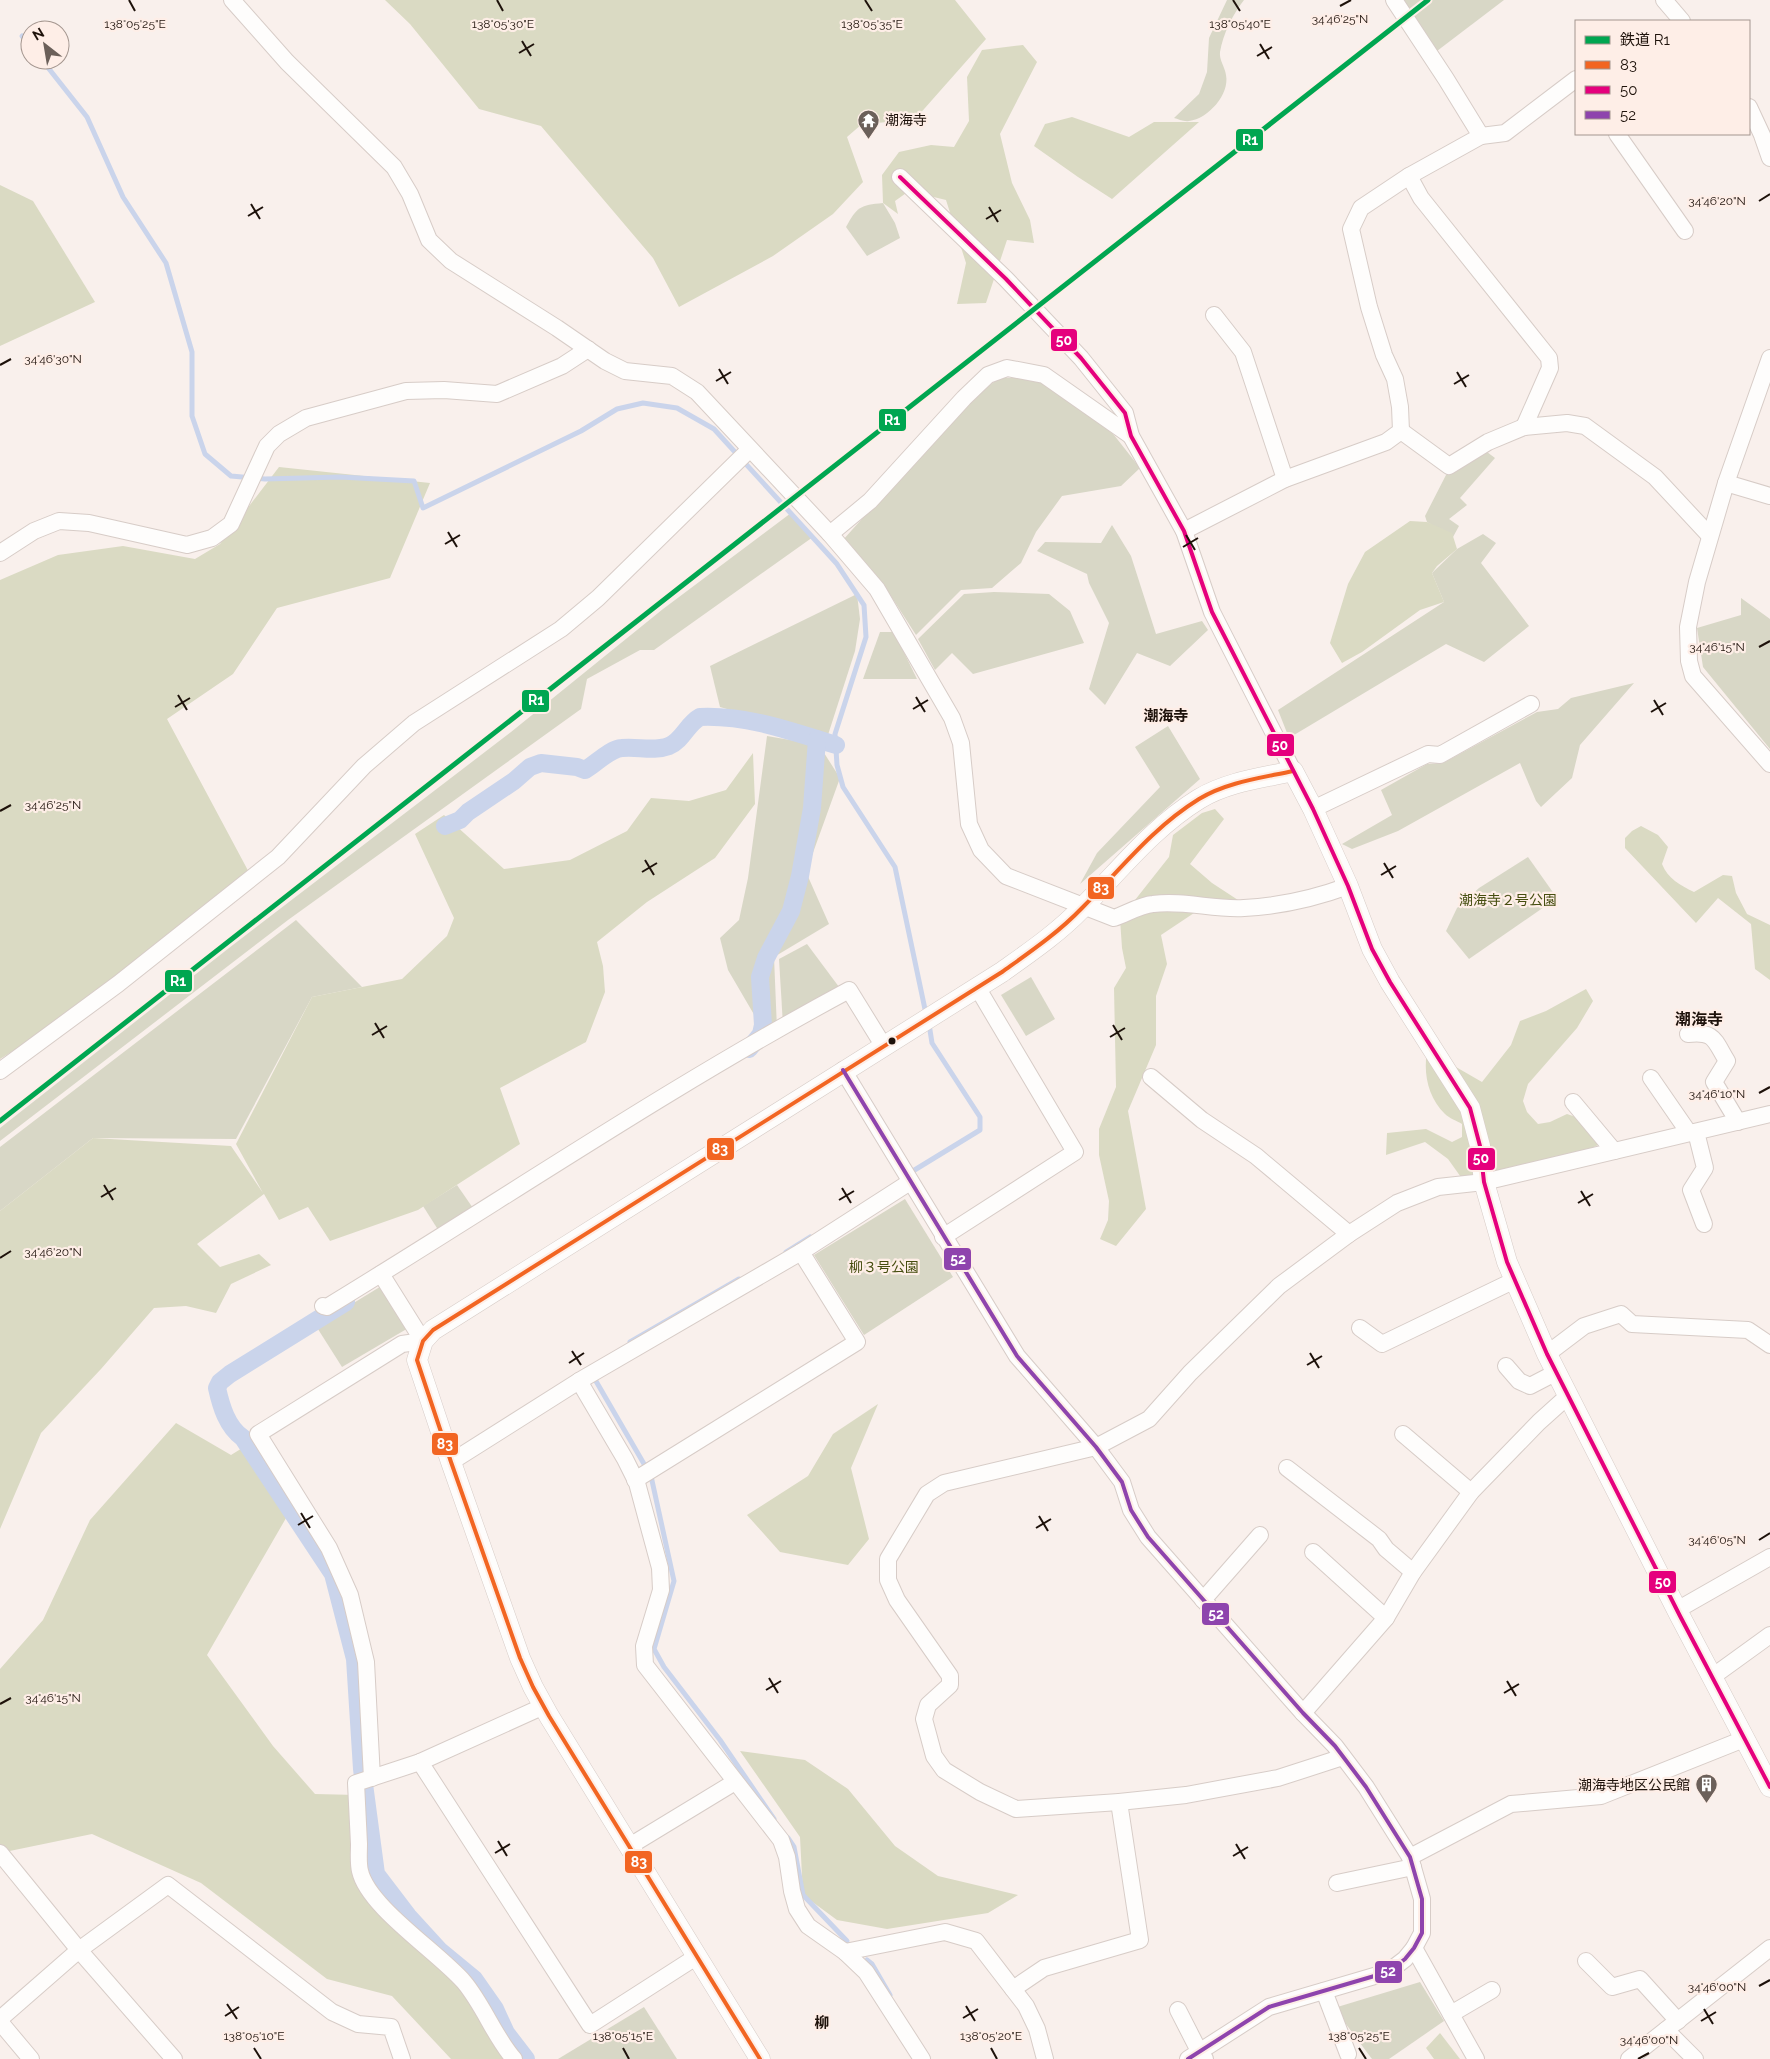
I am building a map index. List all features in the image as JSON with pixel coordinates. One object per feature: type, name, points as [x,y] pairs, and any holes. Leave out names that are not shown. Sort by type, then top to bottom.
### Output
[{"type":"street","points":[[232,0],[287,62],[394,167],[410,194],[429,240],[451,261],[626,372],[672,376],[697,392],[830,534],[877,589],[952,718],[961,743],[969,824],[982,850],[1006,876],[1083,908],[1114,918],[1151,904],[1176,903],[1242,908],[1288,905],[1348,886]]},
{"type":"street","points":[[1394,0],[1481,136]]},
{"type":"street","points":[[1401,431],[1400,407],[1395,379],[1369,307],[1351,229],[1361,208],[1409,176],[1481,136],[1505,132],[1575,80]]},
{"type":"street","points":[[1750,109],[1770,158]]},
{"type":"street","points":[[1618,135],[1685,231]]},
{"type":"street","points":[[1409,176],[1421,198],[1549,358],[1550,368],[1524,427]]},
{"type":"street","points":[[900,177],[1006,279],[1081,358],[1125,413],[1131,436],[1184,531],[1212,612],[1313,809],[1348,886],[1372,949],[1390,982],[1470,1108],[1480,1146],[1484,1182],[1506,1262],[1547,1354],[1569,1394],[1677,1610],[1770,1787]]},
{"type":"street","points":[[1214,315],[1242,352],[1285,480]]},
{"type":"street","points":[[0,553],[34,530],[59,521],[89,523],[187,545],[212,538],[231,524],[267,446],[279,434],[306,418],[406,391],[444,390],[475,394],[497,394],[562,366],[588,349]]},
{"type":"street","points":[[1769,362],[1726,484],[1710,536],[1697,582],[1688,627],[1689,661],[1693,676],[1770,764]]},
{"type":"street","points":[[830,534],[870,501],[964,398],[988,375],[1007,368],[1044,375],[1131,436]]},
{"type":"street","points":[[1401,431],[1449,466],[1488,442],[1524,427],[1567,424],[1584,426],[1655,477],[1710,536]]},
{"type":"street","points":[[1184,531],[1285,480],[1386,442],[1401,431]]},
{"type":"street","points":[[0,1071],[118,984],[278,857],[364,766],[414,722],[561,629],[598,598],[750,450]]},
{"type":"street","points":[[1726,484],[1770,496]]},
{"type":"street","points":[[1313,809],[1428,754],[1440,755],[1531,704]]},
{"type":"street","points":[[760,2059],[628,1847],[533,1687],[520,1658],[417,1360],[423,1341],[433,1330],[976,987],[1059,931],[1161,826],[1199,799],[1230,785],[1293,771]]},
{"type":"street","points":[[944,1237],[1075,1152],[976,987]]},
{"type":"street","points":[[323,1306],[327,1307],[382,1274],[715,1065],[849,990],[883,1045]]},
{"type":"street","points":[[1688,1034],[1703,1032],[1710,1035],[1727,1061],[1714,1082],[1738,1122]]},
{"type":"street","points":[[843,1070],[1017,1356],[1096,1447],[1122,1482],[1131,1510],[1148,1537],[1343,1757],[1366,1787],[1411,1862],[1422,1899],[1422,1933],[1414,1948],[1405,1959],[1388,1972],[1269,2008],[1197,2056],[1178,2010]]},
{"type":"street","points":[[1151,1077],[1202,1120],[1256,1156],[1349,1234]]},
{"type":"street","points":[[1652,1078],[1693,1132],[1705,1168],[1691,1190],[1704,1224]]},
{"type":"street","points":[[1573,1102],[1614,1151]]},
{"type":"street","points":[[1343,1757],[1278,1778],[1186,1795],[1016,1810],[980,1792],[944,1770],[934,1756],[924,1719],[928,1705],[950,1685],[950,1676],[897,1600],[888,1580],[888,1559],[927,1494],[944,1483],[1096,1447],[1149,1419],[1190,1373],[1279,1286],[1349,1234],[1397,1203],[1438,1187],[1484,1182],[1770,1114]]},
{"type":"street","points":[[451,1462],[579,1381],[801,1252],[910,1182]]},
{"type":"street","points":[[635,1480],[857,1342],[801,1252]]},
{"type":"street","points":[[382,1274],[423,1341]]},
{"type":"street","points":[[1360,1328],[1382,1344],[1515,1280]]},
{"type":"street","points":[[1547,1354],[1584,1326],[1621,1314],[1632,1324],[1748,1330],[1770,1333]]},
{"type":"street","points":[[1748,1330],[1770,1345]]},
{"type":"street","points":[[372,1778],[366,1662],[350,1595],[329,1548],[258,1434],[402,1344],[423,1341]]},
{"type":"street","points":[[1506,1366],[1519,1381],[1530,1386],[1557,1372]]},
{"type":"street","points":[[579,1381],[625,1459],[635,1480],[660,1568],[661,1590],[644,1646],[645,1665],[781,1840],[787,1857],[792,1891],[808,1926],[845,1952],[866,1972],[922,2059]]},
{"type":"street","points":[[1303,1713],[1386,1618],[1413,1572],[1471,1492],[1569,1394]]},
{"type":"street","points":[[1403,1434],[1471,1492]]},
{"type":"street","points":[[1287,1468],[1379,1539],[1386,1549],[1413,1572]]},
{"type":"street","points":[[1203,1600],[1260,1535]]},
{"type":"street","points":[[1313,1552],[1386,1618]]},
{"type":"street","points":[[1677,1610],[1770,1557]]},
{"type":"street","points":[[1712,1677],[1770,1635]]},
{"type":"street","points":[[514,2059],[502,2044],[465,1984],[441,1958],[392,1916],[372,1895],[360,1872],[356,1783],[420,1762],[544,1706]]},
{"type":"street","points":[[1337,1882],[1411,1862],[1511,1804],[1601,1796],[1744,1740]]},
{"type":"street","points":[[420,1762],[590,2025],[696,1957]]},
{"type":"street","points":[[628,1847],[735,1782]]},
{"type":"street","points":[[1013,1990],[1044,1968],[1140,1940],[1119,1802]]},
{"type":"street","points":[[0,1853],[79,1950],[174,2059]]},
{"type":"street","points":[[31,2059],[0,2020],[79,1950],[168,1886],[332,2012],[358,2024],[391,2027],[402,2059]]},
{"type":"street","points":[[845,1952],[945,1932],[976,1941],[1026,2006],[1037,2030],[1045,2059]]},
{"type":"street","points":[[1414,1948],[1476,2059]]},
{"type":"street","points":[[1629,2059],[1770,1948]]},
{"type":"street","points":[[1586,1961],[1612,1987],[1640,1979],[1695,2059]]},
{"type":"street","points":[[1451,2014],[1492,1990]]},
{"type":"street","points":[[1324,1991],[1348,2054]]},
{"type":"green space","points":[[385,0],[955,0],[986,39],[917,117],[902,121],[862,124],[847,137],[863,182],[833,214],[773,256],[679,307],[653,258],[541,126],[479,109],[410,24]]},
{"type":"green space","points":[[1227,0],[1244,0],[1229,24],[1221,45],[1221,61],[1226,75],[1225,90],[1216,104],[1203,116],[1187,121],[1174,118],[1199,94],[1207,72],[1209,38]]},
{"type":"green space","points":[[1402,0],[1504,0],[1437,51]]},
{"type":"green space","points":[[1023,45],[1037,62],[1000,134],[1012,183],[1030,220],[1034,243],[1007,240],[986,303],[957,304],[966,263],[946,200],[909,191],[895,201],[898,214],[883,203],[882,175],[899,152],[931,145],[954,147],[969,121],[967,77],[982,50]]},
{"type":"green space","points":[[1072,117],[1129,137],[1154,122],[1199,122],[1112,199],[1034,146],[1045,124]]},
{"type":"green space","points":[[0,185],[33,201],[95,302],[0,346]]},
{"type":"green space","points":[[883,203],[895,223],[900,238],[867,256],[846,227],[860,208]]},
{"type":"green space","points":[[999,378],[1032,378],[1075,402],[1114,435],[1140,468],[1121,486],[1062,496],[1036,532],[1021,563],[992,588],[961,590],[916,635],[889,593],[843,540],[963,406]]},
{"type":"green space","points":[[1483,449],[1495,458],[1460,498],[1467,505],[1449,519],[1459,526],[1453,537],[1427,522],[1425,516],[1446,475]]},
{"type":"green space","points":[[279,467],[430,483],[390,578],[277,608],[233,674],[167,719],[252,878],[97,999],[0,1059],[0,580],[58,555],[123,546],[195,559],[220,544]]},
{"type":"green space","points":[[791,513],[813,537],[654,650],[640,650],[587,679],[581,709],[288,920],[0,1141],[0,1128],[229,948],[511,732],[663,609]]},
{"type":"green space","points":[[1410,521],[1427,522],[1452,533],[1457,549],[1437,566],[1432,573],[1444,602],[1420,610],[1362,652],[1342,663],[1330,643],[1348,584],[1365,552]]},
{"type":"green space","points":[[1112,525],[1131,556],[1156,634],[1202,621],[1208,630],[1170,666],[1137,653],[1105,705],[1089,689],[1109,623],[1089,583],[1087,574],[1037,551],[1045,542],[1101,543]]},
{"type":"green space","points":[[1483,534],[1496,543],[1481,563],[1529,626],[1484,662],[1446,644],[1289,738],[1278,710],[1444,602],[1432,573],[1457,549]]},
{"type":"green space","points":[[994,592],[1049,594],[1070,611],[1084,643],[973,674],[952,653],[935,670],[918,639],[964,594]]},
{"type":"green space","points":[[857,594],[860,619],[855,651],[827,738],[720,707],[710,666]]},
{"type":"green space","points":[[1741,598],[1770,619],[1770,749],[1703,667],[1697,628],[1741,615]]},
{"type":"green space","points":[[880,632],[894,632],[917,679],[863,679]]},
{"type":"green space","points":[[1634,683],[1580,745],[1572,778],[1541,807],[1536,801],[1520,763],[1398,831],[1352,849],[1342,844],[1392,815],[1381,790],[1427,764],[1443,763],[1537,712],[1558,709],[1571,698]]},
{"type":"green space","points":[[1168,726],[1200,779],[1080,884],[1097,853],[1160,787],[1135,747]]},
{"type":"green space","points":[[767,736],[819,745],[840,778],[806,872],[829,924],[774,957],[777,1029],[766,1035],[728,970],[720,938],[739,920],[748,878]]},
{"type":"green space","points":[[753,753],[755,804],[715,858],[647,902],[597,942],[603,966],[605,992],[586,1042],[500,1088],[520,1144],[418,1210],[330,1241],[308,1207],[279,1220],[264,1194],[197,1244],[220,1267],[259,1254],[271,1265],[231,1284],[216,1313],[186,1306],[154,1308],[101,1369],[41,1433],[0,1529],[0,1211],[93,1138],[231,1146],[263,1193],[236,1144],[312,997],[402,979],[447,936],[454,918],[415,834],[444,815],[504,869],[570,860],[627,831],[651,798],[689,801],[726,790]]},
{"type":"green space","points":[[1215,809],[1224,819],[1190,864],[1212,883],[1238,900],[1206,905],[1161,935],[1167,964],[1156,996],[1156,1045],[1128,1111],[1146,1209],[1116,1246],[1100,1239],[1108,1220],[1109,1201],[1099,1155],[1099,1129],[1116,1087],[1114,988],[1126,968],[1122,948],[1120,919],[1169,857],[1173,835],[1202,813]]},
{"type":"green space","points":[[1641,826],[1658,835],[1668,847],[1662,864],[1671,878],[1684,887],[1694,892],[1723,875],[1732,876],[1736,893],[1747,914],[1770,925],[1770,980],[1755,969],[1751,924],[1718,898],[1696,923],[1625,848],[1625,838]]},
{"type":"green space","name":"潮海寺２号公園","points":[[1528,857],[1557,898],[1469,959],[1446,931],[1457,908],[1479,888]]},
{"type":"green space","points":[[296,920],[362,987],[312,997],[236,1139],[93,1138],[0,1211],[0,1147]]},
{"type":"green space","points":[[807,944],[842,991],[783,1025],[779,959]]},
{"type":"green space","points":[[1031,977],[1055,1019],[1026,1036],[1001,995]]},
{"type":"green space","points":[[1586,989],[1593,1001],[1577,1028],[1528,1084],[1523,1101],[1527,1112],[1538,1124],[1550,1122],[1567,1114],[1582,1119],[1599,1136],[1598,1145],[1576,1156],[1463,1180],[1448,1159],[1425,1142],[1386,1155],[1387,1133],[1426,1129],[1452,1142],[1462,1137],[1462,1124],[1445,1114],[1430,1090],[1426,1071],[1429,1043],[1449,1063],[1482,1082],[1511,1045],[1520,1021],[1546,1011]]},
{"type":"green space","points":[[457,1185],[475,1211],[442,1236],[423,1206]]},
{"type":"green space","name":"柳３号公園","points":[[905,1199],[953,1277],[864,1335],[814,1255]]},
{"type":"green space","points":[[383,1285],[410,1327],[342,1367],[316,1326]]},
{"type":"green space","points":[[878,1404],[851,1468],[869,1539],[848,1565],[780,1552],[747,1515],[808,1476],[833,1434]]},
{"type":"green space","points":[[176,1423],[231,1455],[252,1442],[293,1506],[207,1655],[273,1746],[315,1794],[357,1795],[368,1887],[457,1975],[515,2059],[451,2059],[392,1996],[327,1979],[201,1883],[92,1834],[0,1853],[0,1669],[43,1620],[90,1520]]},
{"type":"green space","points":[[740,1751],[805,1760],[848,1789],[895,1846],[938,1876],[1018,1895],[988,1913],[887,1929],[837,1920],[803,1895],[800,1837]]},
{"type":"green space","points":[[1420,1982],[1444,2021],[1389,2059],[1372,2059],[1334,2008]]},
{"type":"green space","points":[[644,2007],[677,2059],[558,2059]]},
{"type":"green space","points":[[1440,2033],[1460,2059],[1434,2059],[1426,2048]]},
{"type":"waterway","points":[[50,70],[87,117],[123,197],[166,263],[192,352],[192,416],[205,454],[231,476],[265,479],[340,477],[414,481],[423,508],[581,431],[617,409],[643,403],[677,408],[714,429],[837,564],[864,605],[866,637],[835,734],[837,765],[843,787],[895,867],[926,1014]]},
{"type":"waterway","points":[[445,826],[460,820],[468,812],[514,781],[530,767],[541,763],[577,767],[585,770],[617,749],[663,748],[678,740],[700,717],[752,721],[786,729],[836,745]]},
{"type":"waterway","points":[[749,1049],[761,1034],[763,1025],[760,977],[766,958],[791,911],[800,876],[812,808],[817,739]]},
{"type":"waterway","points":[[908,1174],[980,1130],[980,1117],[932,1043],[929,1024]]},
{"type":"waterway","points":[[786,1252],[810,1237]]},
{"type":"waterway","points":[[630,1342],[739,1279]]},
{"type":"waterway","points":[[346,1302],[230,1374],[220,1382],[217,1388],[229,1422],[243,1438],[333,1574],[355,1659],[362,1769],[376,1874],[408,1916],[440,1951],[474,1979],[495,2009],[506,2033],[526,2059]]},
{"type":"waterway","points":[[593,1376],[651,1476],[674,1581],[654,1649],[664,1667],[720,1740],[774,1819]]},
{"type":"waterway","points":[[788,1838],[794,1847],[803,1895],[847,1941]]},
{"type":"waterway","points":[[867,1960],[872,1964],[890,1995]]},
{"type":"rail line","name":"R1","points":[[0,1121],[1428,0]]},
{"type":"transit line","name":"50","points":[[900,177],[1006,279],[1081,358],[1125,413],[1131,436],[1184,531],[1212,612],[1313,809],[1348,886],[1372,949],[1390,982],[1470,1108],[1480,1146],[1484,1182],[1507,1262],[1547,1354],[1680,1616],[1770,1787]]},
{"type":"transit line","name":"83","points":[[760,2059],[533,1687],[520,1658],[417,1360],[423,1341],[433,1330],[1002,972],[1063,926],[1151,836],[1182,810],[1221,788],[1293,771]]},
{"type":"transit line","name":"52","points":[[843,1070],[1017,1356],[1096,1447],[1122,1482],[1131,1510],[1148,1537],[1303,1713],[1335,1746],[1366,1787],[1410,1857],[1422,1899],[1422,1933],[1414,1948],[1405,1959],[1388,1972],[1269,2007],[1188,2059]]},
{"type":"place","name":"潮海寺","points":[[869,139]]},
{"type":"place","name":"潮海寺地区公民館","points":[[1706,1804]]},
{"type":"district","name":"潮海寺","points":[[1166,716]]},
{"type":"district","name":"潮海寺","points":[[1699,1019]]},
{"type":"district","name":"柳","points":[[822,2023]]}]
